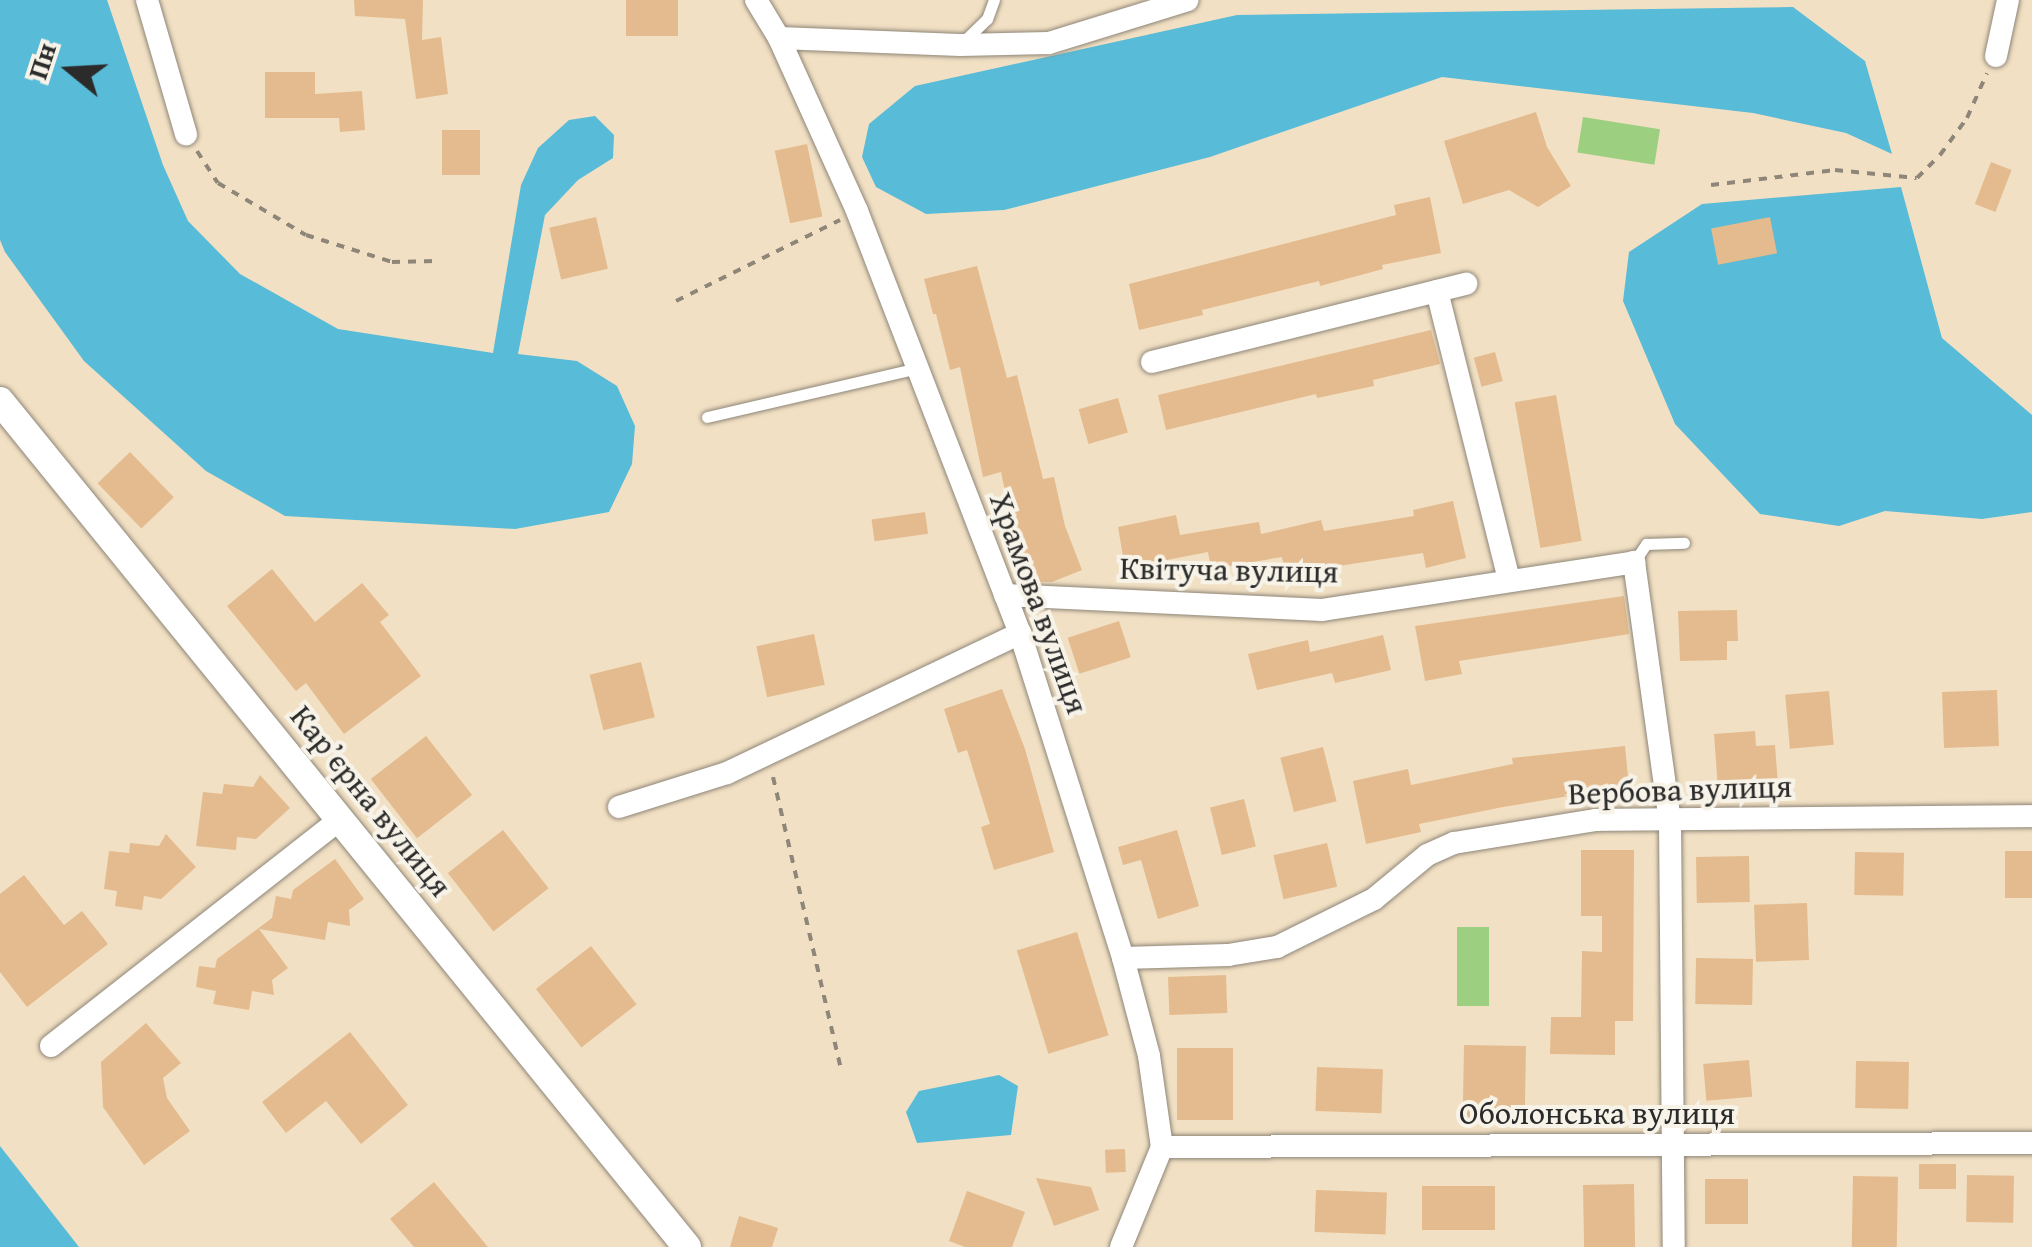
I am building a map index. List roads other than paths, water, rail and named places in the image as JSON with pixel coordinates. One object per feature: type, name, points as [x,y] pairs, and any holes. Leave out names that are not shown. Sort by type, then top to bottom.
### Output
[{"type":"street","points":[[147,0],[186,134]]},
{"type":"street","name":"Храмова вулиця","points":[[756,0],[779,38],[858,211],[1020,633],[1123,958],[1150,1056],[1162,1147],[1121,1247]]},
{"type":"street","points":[[779,38],[960,45],[1049,43],[1188,0]]},
{"type":"street","points":[[1996,56],[2008,0]]},
{"type":"street","points":[[1152,362],[1466,284]]},
{"type":"street","points":[[1437,291],[1509,578]]},
{"type":"street","name":"Карʼєрна вулиця","points":[[0,402],[686,1247]]},
{"type":"street","points":[[1634,562],[1670,820],[1674,1247]]},
{"type":"street","name":"Квітуча вулиця","points":[[1005,595],[1322,610],[1509,578],[1634,562]]},
{"type":"street","points":[[619,807],[727,773],[1020,633]]},
{"type":"street","name":"Вербова вулиця","points":[[1123,958],[1228,955],[1277,947],[1374,898],[1427,855],[1454,843],[1596,820],[2032,816]]},
{"type":"street","points":[[51,1046],[341,819]]},
{"type":"street","name":"Оболонська вулиця","points":[[1162,1147],[2032,1143]]},
{"type":"lane","points":[[960,45],[987,19],[994,0]]},
{"type":"lane","points":[[707,417],[918,368]]},
{"type":"lane","points":[[1634,562],[1646,544],[1684,542]]},
{"type":"water","points":[[0,0],[107,0],[163,165],[188,221],[240,274],[338,329],[493,353],[521,185],[538,148],[569,120],[595,116],[614,135],[613,158],[578,180],[545,215],[518,354],[577,361],[617,386],[635,426],[632,464],[609,512],[515,529],[285,516],[206,471],[84,361],[5,252],[0,240]]},
{"type":"water","points":[[1793,7],[1865,61],[1892,154],[1846,133],[1753,113],[1442,77],[1210,157],[1004,210],[926,214],[876,187],[862,157],[869,124],[915,86],[1237,15]]},
{"type":"water","points":[[1901,187],[1942,338],[2032,415],[2032,512],[1982,519],[1885,511],[1839,526],[1760,514],[1675,424],[1623,301],[1629,252],[1702,204]]},
{"type":"water","points":[[999,1075],[1018,1086],[1011,1135],[917,1143],[906,1112],[919,1091]]},
{"type":"water","points":[[0,1146],[79,1247],[0,1247]]}]
